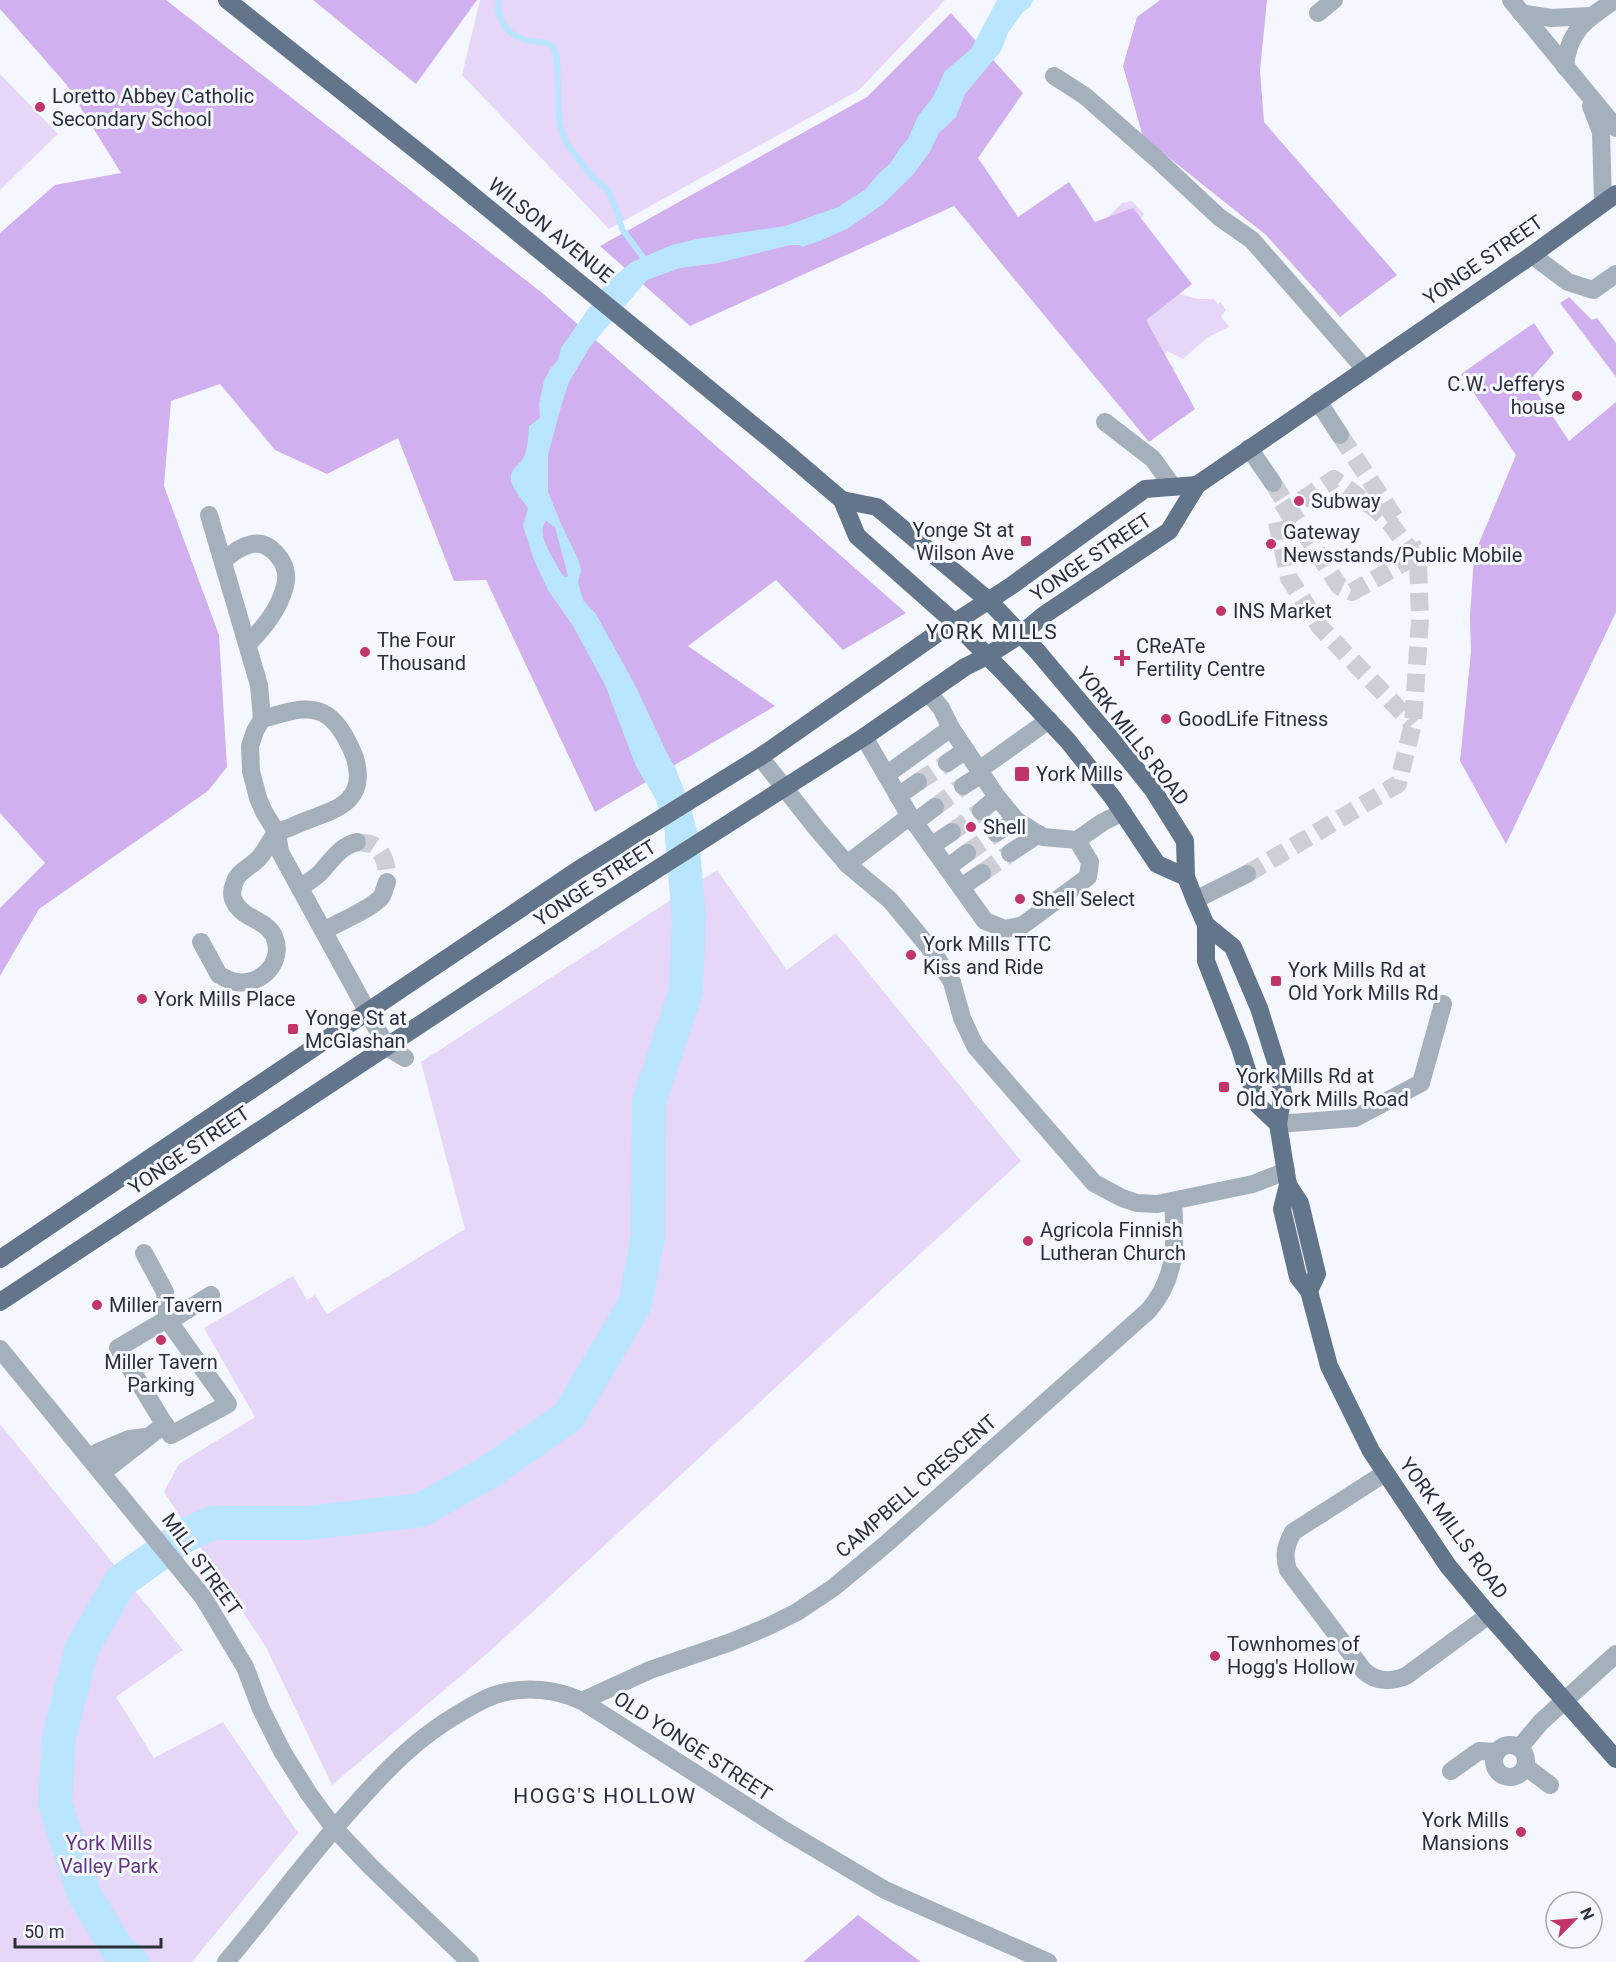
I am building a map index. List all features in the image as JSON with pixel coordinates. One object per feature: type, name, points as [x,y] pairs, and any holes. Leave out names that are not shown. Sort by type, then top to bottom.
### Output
[{"type":"main road","name":"WILSON AVENUE","points":[[227,0],[445,173],[781,447],[842,500],[857,536],[955,623],[987,656]]},
{"type":"main road","name":"YONGE STREET","points":[[0,1302],[601,905],[864,737],[965,667],[1021,634],[1044,615],[1169,531],[1197,485],[1532,255],[1610,198]]},
{"type":"main road","name":"YONGE STREET","points":[[0,1258],[578,870],[760,757],[989,601],[1145,489],[1197,485]]},
{"type":"main road","name":"WILSON AVENUE","points":[[842,500],[877,507],[989,601],[1021,634]]},
{"type":"main road","name":"YORK MILLS ROAD","points":[[1021,634],[1153,790],[1185,841],[1186,877],[1206,925],[1206,961],[1240,1048],[1258,1106],[1278,1124]]},
{"type":"main road","points":[[987,656],[1068,741],[1123,812],[1157,864],[1186,877]]},
{"type":"main road","name":"YORK MILLS ROAD","points":[[1206,925],[1233,947],[1259,1008],[1283,1093],[1278,1124],[1287,1178],[1282,1209],[1298,1277],[1309,1291],[1329,1366],[1371,1451],[1448,1566],[1616,1759]]},
{"type":"street","points":[[1318,13],[1334,0]]},
{"type":"street","points":[[1565,67],[1566,50],[1576,31],[1590,16],[1615,0]]},
{"type":"street","points":[[1516,7],[1551,18],[1590,16]]},
{"type":"street","points":[[1516,7],[1616,128]]},
{"type":"street","points":[[1054,76],[1085,96],[1173,173],[1219,217],[1252,240],[1365,369]]},
{"type":"street","points":[[1585,90],[1601,132],[1610,198]]},
{"type":"street","points":[[1532,255],[1568,282],[1593,290],[1616,274]]},
{"type":"street","points":[[1318,401],[1340,435]]},
{"type":"street","points":[[1105,422],[1154,459],[1173,487]]},
{"type":"street","points":[[1249,448],[1273,483]]},
{"type":"street","points":[[209,515],[259,685],[262,719],[250,746],[251,771],[258,798],[278,833],[280,852],[387,1047],[405,1058]]},
{"type":"street","points":[[223,561],[235,551],[249,544],[262,543],[271,547],[282,561],[286,576],[285,586],[268,622],[248,644]]},
{"type":"street","points":[[928,692],[941,708],[951,728],[980,772],[1016,820],[1044,837],[1077,840],[1103,822],[1123,812]]},
{"type":"street","points":[[201,942],[219,975],[236,982],[251,981],[265,975],[273,964],[277,951],[274,936],[261,923],[245,916],[234,901],[232,890],[237,877],[259,858],[278,833],[342,806],[354,794],[358,775],[351,748],[329,717],[308,709],[262,719]]},
{"type":"street","points":[[963,786],[1049,720]]},
{"type":"street","points":[[886,775],[951,728]]},
{"type":"street","points":[[864,737],[912,820],[985,921],[1005,928],[1023,925],[1088,877],[1090,862],[1077,840]]},
{"type":"street","points":[[947,763],[966,750]]},
{"type":"street","points":[[760,757],[847,864],[890,900],[933,952],[952,982],[962,1018],[975,1046],[1101,1188],[1130,1201],[1148,1204],[1173,1202],[1287,1178]]},
{"type":"street","points":[[898,796],[918,782]]},
{"type":"street","points":[[981,811],[998,797]]},
{"type":"street","points":[[847,864],[935,807]]},
{"type":"street","points":[[996,833],[1016,820]]},
{"type":"street","points":[[931,846],[952,832]]},
{"type":"street","points":[[1010,853],[1039,834]]},
{"type":"street","points":[[300,888],[347,845],[357,842]]},
{"type":"street","points":[[947,868],[968,853]]},
{"type":"street","points":[[961,887],[982,873]]},
{"type":"street","points":[[1195,900],[1247,874]]},
{"type":"street","points":[[324,931],[345,918],[373,906],[382,895],[387,882]]},
{"type":"street","points":[[1278,1124],[1354,1118],[1421,1083],[1443,1004]]},
{"type":"street","name":"CAMPBELL CRESCENT","points":[[582,1701],[650,1670],[731,1642],[797,1612],[833,1588],[886,1544],[1158,1300],[1166,1287],[1171,1270],[1174,1236],[1173,1202]]},
{"type":"street","points":[[144,1252],[165,1292],[167,1319],[228,1404],[171,1435],[118,1348],[167,1319],[174,1318],[211,1295]]},
{"type":"street","name":"MILL STREET","points":[[0,1349],[193,1582],[245,1667],[261,1708],[282,1751],[309,1794],[334,1827],[371,1867],[470,1962]]},
{"type":"street","points":[[96,1464],[98,1452],[129,1439],[146,1437],[165,1424]]},
{"type":"street","points":[[1385,1473],[1293,1532],[1286,1545],[1284,1560],[1288,1570],[1364,1671],[1375,1679],[1394,1681],[1406,1676],[1489,1615]]},
{"type":"street","points":[[1520,1747],[1541,1722],[1616,1654]]},
{"type":"street","name":"OLD YONGE STREET","points":[[226,1962],[334,1827],[407,1749],[449,1719],[479,1702],[510,1691],[528,1689],[549,1691],[582,1701],[784,1830],[885,1890],[1048,1962]]},
{"type":"street","points":[[1451,1771],[1479,1751],[1496,1752],[1510,1745],[1520,1747],[1526,1756],[1526,1767],[1523,1772],[1513,1777],[1502,1775],[1495,1767],[1496,1752]]},
{"type":"street","points":[[1526,1767],[1550,1785]]},
{"type":"green space","points":[[480,0],[945,0],[859,90],[609,229],[462,75]]},
{"type":"green space","points":[[0,74],[58,134],[0,190]]},
{"type":"green space","points":[[1132,201],[1144,214],[1140,220],[1176,293],[1198,299],[1214,299],[1218,304],[1220,302],[1226,310],[1221,316],[1229,327],[1208,337],[1183,359],[1167,351],[1163,359],[1175,368],[1144,396],[1100,225],[1122,203]]},
{"type":"green space","points":[[717,870],[787,970],[836,933],[1021,1161],[489,1652],[332,1785],[266,1647],[164,1492],[179,1464],[255,1417],[204,1328],[293,1276],[307,1300],[315,1295],[327,1314],[465,1229],[421,1062]]},
{"type":"green space","name":"York Mills Valley Park","points":[[0,1424],[183,1650],[116,1697],[154,1758],[223,1722],[298,1833],[192,1962],[0,1962]]},
{"type":"shaded area","points":[[0,0],[166,0],[541,292],[906,613],[843,650],[776,580],[688,646],[775,706],[595,812],[486,580],[454,581],[398,438],[327,474],[275,450],[220,384],[171,401],[164,486],[219,635],[227,767],[208,791],[39,909],[0,976],[0,908],[45,863],[0,813],[0,233],[55,185],[121,173],[66,84],[0,9]]},
{"type":"shaded area","points":[[313,0],[477,0],[416,84]]},
{"type":"shaded area","points":[[1160,0],[1267,0],[1260,71],[1264,122],[1397,275],[1340,317],[1266,235],[1143,137],[1123,66],[1137,17]]},
{"type":"shaded area","points":[[951,13],[1023,93],[978,158],[1018,217],[1069,182],[1095,222],[1133,208],[1192,284],[1146,320],[1195,409],[1149,442],[954,206],[690,326],[600,246],[867,97]]},
{"type":"shaded area","points":[[1569,297],[1592,320],[1597,318],[1616,343],[1616,377],[1560,303]]},
{"type":"shaded area","points":[[1534,323],[1554,353],[1529,381],[1569,441],[1616,402],[1616,612],[1506,844],[1460,761],[1471,652],[1470,617],[1474,555],[1516,455],[1461,374]]},
{"type":"shaded area","points":[[858,1915],[921,1962],[803,1962]]},
{"type":"water","points":[[997,0],[1033,0],[1030,7],[1023,12],[1008,33],[1001,51],[965,94],[956,117],[938,134],[931,150],[913,175],[882,205],[847,229],[802,247],[790,245],[718,263],[680,268],[647,280],[590,347],[569,382],[548,455],[548,492],[579,561],[581,571],[578,582],[583,600],[596,614],[635,685],[676,769],[690,805],[699,837],[686,885],[670,851],[656,800],[636,766],[605,685],[573,626],[548,590],[534,560],[523,526],[528,508],[512,485],[511,475],[525,455],[529,426],[540,418],[539,404],[544,381],[558,360],[561,348],[607,282],[632,262],[672,245],[785,226],[838,207],[866,189],[890,164],[908,139],[918,116],[933,97],[945,71],[971,49]],"holes":[[[546,521],[555,527],[568,576],[565,577],[554,561],[544,539],[543,526]]]},
{"type":"waterway","points":[[499,0],[501,20],[508,30],[520,38],[553,46],[557,58],[559,122],[566,143],[590,174],[609,192],[622,229],[646,261]]},
{"type":"waterway","points":[[132,1962],[118,1950],[84,1894],[55,1803],[59,1737],[82,1648],[121,1581],[186,1535],[212,1523],[307,1523],[421,1510],[489,1472],[568,1417],[635,1304],[648,1237],[649,1102],[686,991],[689,918],[682,838]]},
{"type":"tunnel","points":[[1340,435],[1395,518]]},
{"type":"tunnel","points":[[1247,874],[1398,784],[1413,724],[1420,620],[1418,561],[1390,523],[1378,511],[1334,479],[1276,517],[1289,578],[1320,627],[1413,724]]},
{"type":"tunnel","points":[[1273,483],[1339,586],[1352,592],[1412,558],[1414,548],[1412,544]]},
{"type":"tunnel","points":[[918,782],[947,763]]},
{"type":"tunnel","points":[[935,807],[963,786]]},
{"type":"tunnel","points":[[952,832],[981,811]]},
{"type":"tunnel","points":[[967,853],[996,833]]},
{"type":"tunnel","points":[[357,842],[377,848],[386,867],[387,882]]},
{"type":"tunnel","points":[[982,873],[1010,853]]},
{"type":"place","name":"Loretto Abbey Catholic Secondary School","points":[[40,107]]},
{"type":"place","name":"C.W. Jefferys house","points":[[1577,396]]},
{"type":"place","name":"Subway","points":[[1299,501]]},
{"type":"place","name":"Yonge St at Wilson Ave","points":[[1026,541]]},
{"type":"place","name":"Gateway Newsstands/Public Mobile","points":[[1271,544]]},
{"type":"place","name":"INS Market","points":[[1221,611]]},
{"type":"place","name":"The Four Thousand","points":[[365,652]]},
{"type":"place","name":"CReATe Fertility Centre","points":[[1122,658]]},
{"type":"place","name":"GoodLife Fitness","points":[[1166,719]]},
{"type":"place","name":"York Mills","points":[[1022,774]]},
{"type":"place","name":"Shell","points":[[971,827]]},
{"type":"place","name":"Shell Select","points":[[1020,899]]},
{"type":"place","name":"York Mills TTC Kiss and Ride","points":[[911,955]]},
{"type":"place","name":"York Mills Rd at Old York Mills Rd","points":[[1276,981]]},
{"type":"place","name":"York Mills Place","points":[[142,999]]},
{"type":"place","name":"Yonge St at McGlashan","points":[[293,1029]]},
{"type":"place","name":"York Mills Rd at Old York Mills Road","points":[[1224,1087]]},
{"type":"place","name":"Agricola Finnish Lutheran Church","points":[[1028,1241]]},
{"type":"place","name":"Miller Tavern","points":[[97,1305]]},
{"type":"place","name":"Miller Tavern Parking","points":[[161,1340]]},
{"type":"place","name":"Townhomes of Hogg's Hollow","points":[[1215,1656]]},
{"type":"place","name":"York Mills Mansions","points":[[1521,1832]]},
{"type":"district","name":"YORK MILLS","points":[[992,632]]},
{"type":"district","name":"HOGG'S HOLLOW","points":[[605,1796]]}]
